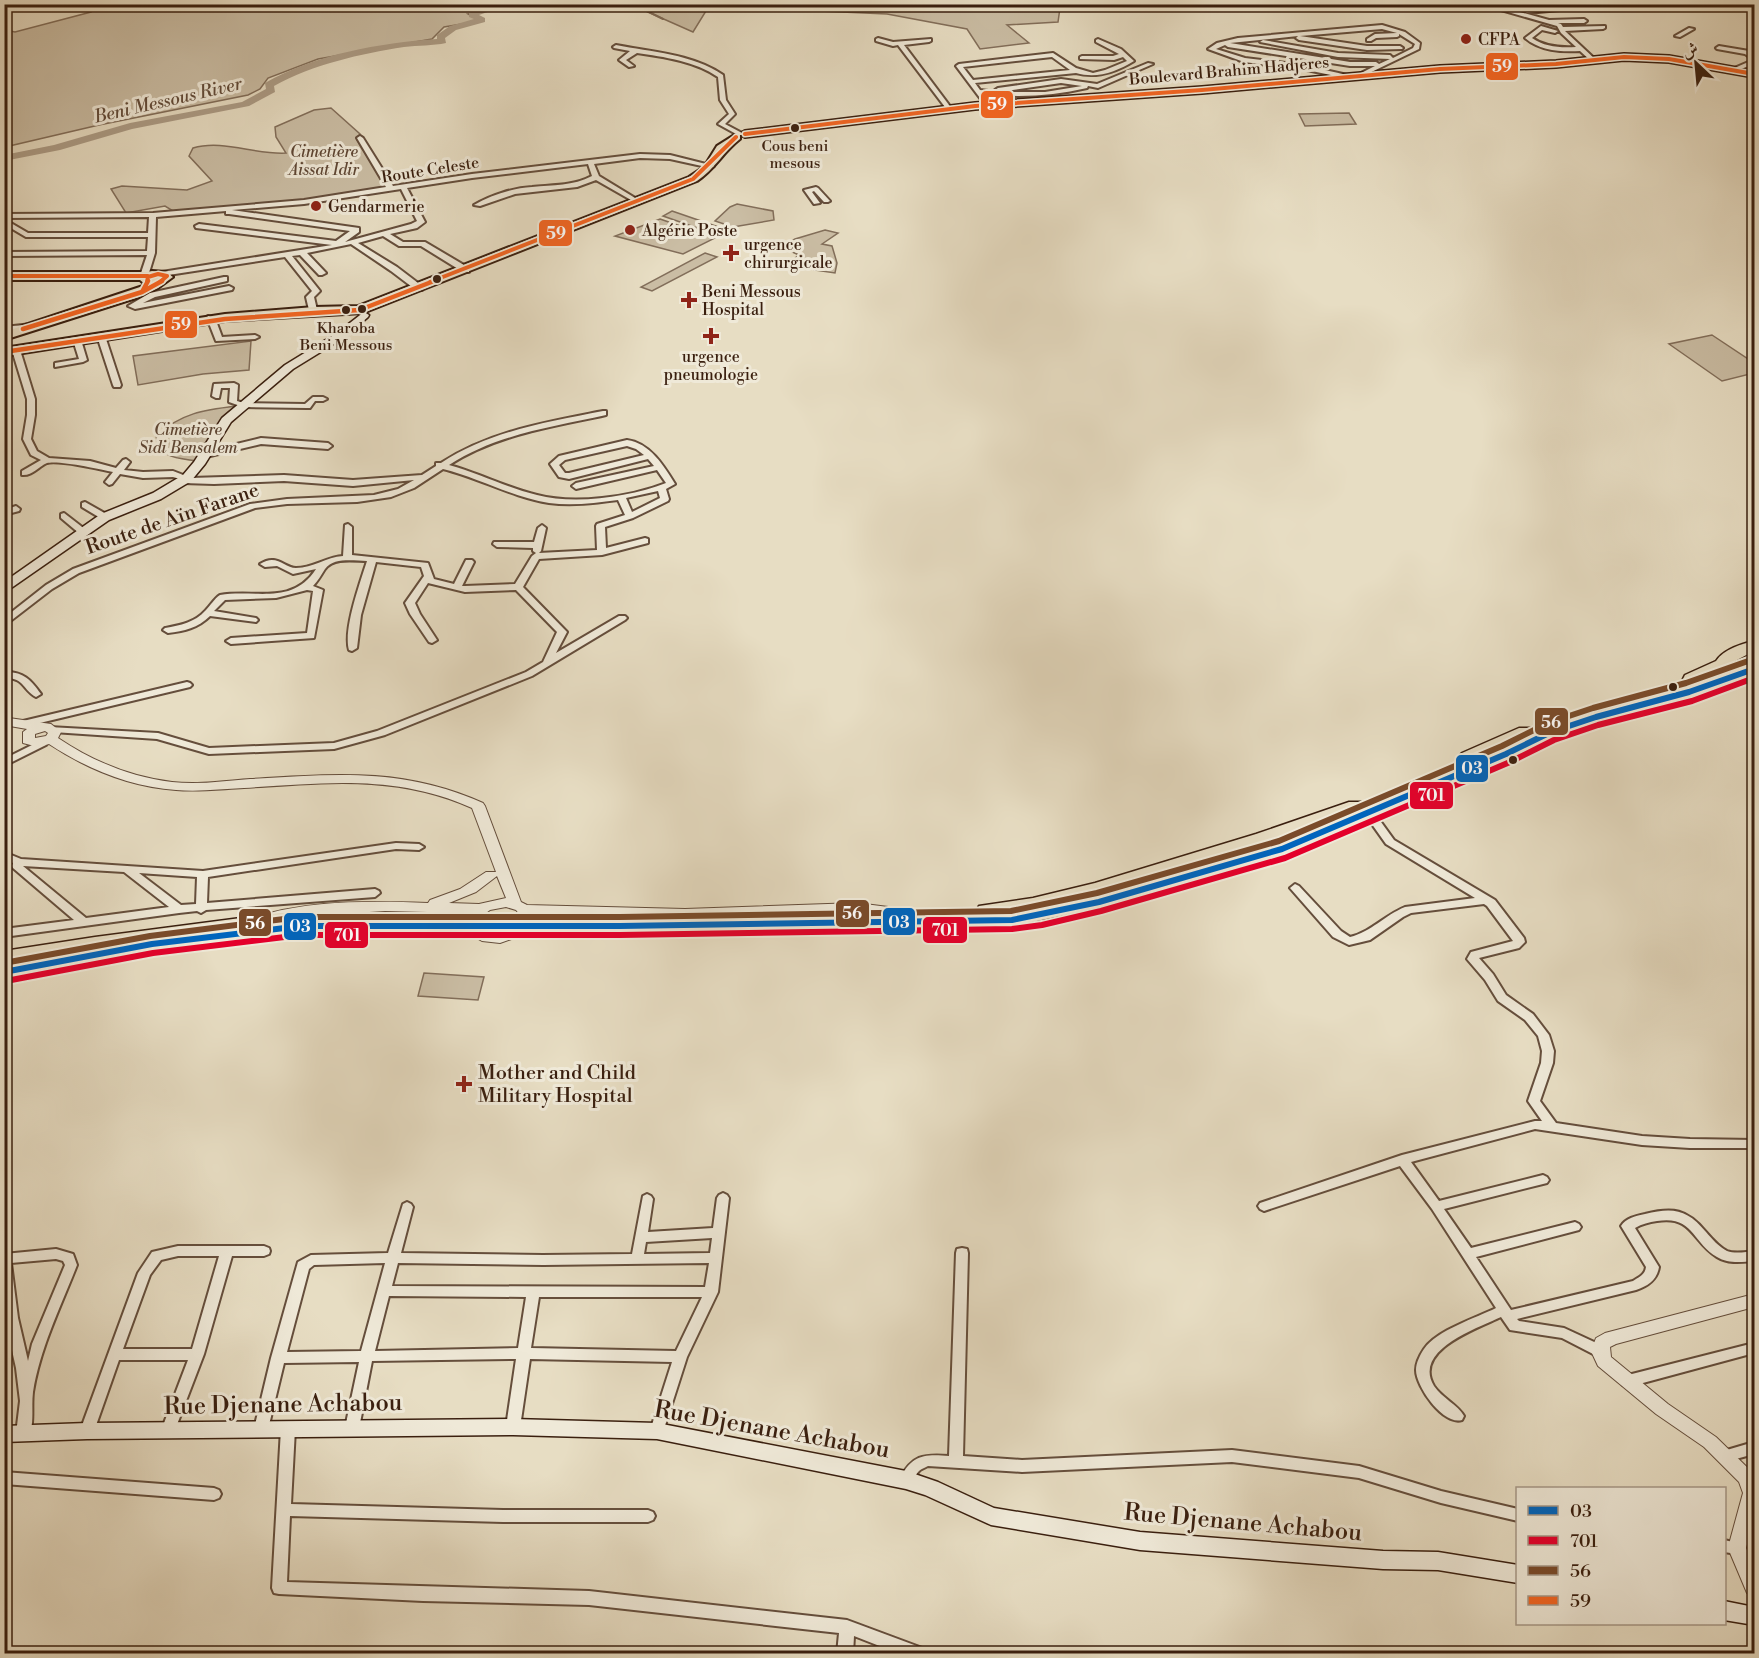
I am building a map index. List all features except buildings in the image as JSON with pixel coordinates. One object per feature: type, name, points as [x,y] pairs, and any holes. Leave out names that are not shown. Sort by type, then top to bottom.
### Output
[{"type":"highway","points":[[897,917],[996,909],[1056,899],[1261,839],[1331,815],[1560,717],[1678,686],[1724,663],[1731,654],[1755,646]]},
{"type":"highway","points":[[1724,663],[1733,669],[1752,670]]},
{"type":"highway","points":[[546,919],[897,917],[1024,919],[1099,902],[1282,849],[1506,754],[1526,742],[1570,723],[1689,692],[1752,670]]},
{"type":"highway","points":[[1212,870],[1204,867],[1203,863],[1308,828],[1331,815]]},
{"type":"highway","points":[[4,958],[95,943],[252,927],[456,921]]},
{"type":"highway","points":[[4,972],[93,953],[252,927]]},
{"type":"main road","name":"Boulevard Brahim Hadjeres","points":[[950,109],[1354,76],[1593,60],[1656,57],[1716,68]]},
{"type":"main road","points":[[4,589],[105,517],[157,496],[185,479],[206,454],[226,420],[289,367],[347,329],[360,312],[640,203],[693,179],[711,166],[720,148],[743,136],[950,109],[1354,76],[1635,59],[1734,70],[1754,76]]},
{"type":"main road","points":[[1716,68],[1754,76]]},
{"type":"main road","points":[[10,351],[211,318],[313,310],[339,309],[360,312],[640,203],[709,173],[718,164],[728,146],[743,136]]},
{"type":"main road","points":[[4,276],[122,276],[153,280]]},
{"type":"main road","points":[[4,336],[153,280]]},
{"type":"main road","name":"Rue Djenane Achabou","points":[[14,1434],[87,1431],[513,1427],[657,1431],[906,1480],[931,1488],[991,1516],[1140,1541],[1383,1560],[1437,1561],[1516,1574]]},
{"type":"main road","points":[[1726,1610],[1755,1616]]},
{"type":"street","points":[[1484,4],[1559,26],[1593,60]]},
{"type":"street","points":[[1516,15],[1528,8],[1569,8]]},
{"type":"street","points":[[1528,8],[1541,21],[1584,21]]},
{"type":"street","points":[[1382,27],[1403,33],[1415,40],[1417,47],[1354,76],[1244,60],[1211,49],[1219,44],[1247,40],[1382,27]]},
{"type":"street","points":[[1581,49],[1555,48],[1541,45],[1528,38],[1541,28],[1563,31],[1603,27]]},
{"type":"street","points":[[1678,36],[1691,29]]},
{"type":"street","points":[[1370,40],[1375,36],[1396,36],[1403,33]]},
{"type":"street","points":[[1290,35],[1301,39],[1355,47],[1417,47]]},
{"type":"street","points":[[878,40],[887,44],[900,44],[929,40]]},
{"type":"street","points":[[1247,40],[1338,55],[1390,57]]},
{"type":"street","points":[[980,92],[1022,96],[1071,90],[1085,87],[1085,84],[1098,74],[1131,61],[1124,54],[1098,41]]},
{"type":"street","points":[[900,44],[950,109]]},
{"type":"street","points":[[1219,44],[1350,64],[1373,65],[1398,54],[1400,48]]},
{"type":"street","points":[[616,47],[702,66],[720,74],[723,100],[732,114],[721,124],[743,136]]},
{"type":"street","points":[[1719,48],[1747,52],[1755,61],[1734,70]]},
{"type":"street","points":[[632,66],[622,60],[635,51]]},
{"type":"street","points":[[1082,58],[1114,58],[1124,54]]},
{"type":"street","points":[[988,105],[959,66],[1053,55],[1059,61],[1078,70],[1098,74]]},
{"type":"street","points":[[1085,84],[1098,86],[1150,64]]},
{"type":"street","points":[[971,82],[1078,70]]},
{"type":"street","points":[[360,138],[391,189]]},
{"type":"street","name":"Route Celeste","points":[[4,216],[153,215],[304,202],[508,171],[657,156],[711,166]]},
{"type":"street","points":[[590,162],[596,177],[640,203]]},
{"type":"street","points":[[478,205],[514,192],[572,186],[596,177]]},
{"type":"street","points":[[153,215],[151,253],[153,280],[215,265],[303,253],[386,235],[414,226],[421,222],[403,187]]},
{"type":"street","points":[[816,202],[807,190],[816,189],[826,201]]},
{"type":"street","points":[[199,225],[339,244],[356,230],[208,209]]},
{"type":"street","points":[[4,221],[26,235],[152,235]]},
{"type":"street","points":[[386,235],[402,244],[422,244],[466,270]]},
{"type":"street","points":[[352,242],[419,288]]},
{"type":"street","points":[[4,254],[151,253]]},
{"type":"street","points":[[303,253],[322,273]]},
{"type":"street","points":[[287,255],[316,291],[310,297],[313,310]]},
{"type":"street","points":[[215,265],[224,279],[231,292],[132,306],[153,295],[224,279]]},
{"type":"street","points":[[211,318],[219,339],[255,337]]},
{"type":"street","points":[[4,329],[32,326]]},
{"type":"street","points":[[101,336],[117,385]]},
{"type":"street","points":[[58,365],[83,360],[77,340]]},
{"type":"street","points":[[10,351],[31,399],[27,439],[34,453],[47,460],[90,464],[143,475],[173,474],[185,479],[213,482],[284,478],[353,483],[423,476]]},
{"type":"street","points":[[216,396],[217,386],[233,384],[233,402],[243,405],[307,406],[313,399],[323,399]]},
{"type":"street","name":"Route de Aïn Farane","points":[[4,622],[48,587],[76,572],[254,506],[272,502],[375,497],[403,490],[439,465],[509,433],[603,413]]},
{"type":"street","points":[[206,454],[261,441],[328,446]]},
{"type":"street","points":[[439,465],[473,474],[539,499],[593,501],[621,497],[671,484],[660,467],[649,456],[632,442],[562,458],[554,464],[562,475],[569,476],[649,456]]},
{"type":"street","points":[[25,473],[47,460]]},
{"type":"street","points":[[109,482],[126,462]]},
{"type":"street","points":[[576,486],[660,467]]},
{"type":"street","points":[[602,552],[600,526],[630,516],[664,499],[661,488]]},
{"type":"street","points":[[621,497],[630,516]]},
{"type":"street","points":[[85,505],[105,517]]},
{"type":"street","points":[[4,513],[16,509]]},
{"type":"street","points":[[64,516],[83,532]]},
{"type":"street","points":[[347,559],[348,527]]},
{"type":"street","points":[[518,587],[536,556],[542,528]]},
{"type":"street","points":[[536,556],[602,552],[645,541]]},
{"type":"street","points":[[497,544],[538,545]]},
{"type":"street","points":[[265,564],[278,563],[293,571],[323,565],[331,560],[372,560],[425,565],[430,581],[456,588],[518,587],[562,632],[546,665]]},
{"type":"street","points":[[352,648],[357,613],[372,560]]},
{"type":"street","points":[[456,588],[469,562]]},
{"type":"street","points":[[168,630],[190,628],[223,597],[282,594],[308,586],[323,565]]},
{"type":"street","points":[[428,577],[410,603],[414,614],[432,640]]},
{"type":"street","points":[[231,641],[311,636],[318,590],[308,586]]},
{"type":"street","points":[[208,613],[253,620]]},
{"type":"street","points":[[38,736],[159,736],[209,751],[334,746],[381,733],[529,674],[622,618]]},
{"type":"street","points":[[4,675],[25,678],[36,694]]},
{"type":"street","points":[[4,762],[38,736],[188,685]]},
{"type":"street","points":[[7,721],[120,774],[173,786],[339,779],[392,780],[455,793],[478,806],[490,837],[498,875],[528,917],[527,924],[522,930]]},
{"type":"street","points":[[1369,813],[1390,842],[1487,900],[1519,942],[1475,955],[1473,960],[1489,977],[1502,998],[1523,1011],[1543,1035],[1548,1051],[1547,1063],[1534,1101],[1551,1125]]},
{"type":"street","points":[[4,867],[18,864],[203,874],[396,846],[418,847]]},
{"type":"street","points":[[4,855],[18,864],[83,921]]},
{"type":"street","points":[[128,870],[179,909]]},
{"type":"street","points":[[201,909],[203,874]]},
{"type":"street","points":[[252,927],[290,912],[385,906],[417,907],[453,898],[498,875]]},
{"type":"street","points":[[475,931],[472,922],[498,875]]},
{"type":"street","points":[[498,875],[546,919]]},
{"type":"street","points":[[1295,888],[1341,938],[1353,941],[1373,933],[1392,918],[1409,910],[1487,900]]},
{"type":"street","points":[[4,933],[179,909],[375,893]]},
{"type":"street","points":[[456,921],[498,903],[520,907],[546,919]]},
{"type":"street","points":[[417,907],[456,921],[487,938],[501,939],[546,919]]},
{"type":"street","points":[[1264,1206],[1402,1160],[1535,1125],[1551,1125],[1600,1136],[1659,1143],[1755,1144]]},
{"type":"street","points":[[1402,1160],[1436,1206],[1510,1322],[1520,1329],[1554,1330],[1600,1351],[1604,1361],[1662,1408],[1710,1442],[1747,1478],[1752,1488],[1752,1505],[1731,1547],[1754,1584]]},
{"type":"street","points":[[1436,1206],[1543,1180]]},
{"type":"street","points":[[657,1431],[680,1357],[711,1292],[716,1268],[723,1198]]},
{"type":"street","points":[[637,1260],[647,1199]]},
{"type":"street","points":[[352,1428],[367,1355],[386,1292],[407,1207]]},
{"type":"street","points":[[1457,1416],[1430,1393],[1424,1378],[1426,1358],[1431,1350],[1442,1342],[1505,1313],[1636,1285],[1648,1279],[1653,1274],[1653,1267],[1628,1226],[1662,1214],[1672,1213],[1691,1222],[1714,1249],[1725,1256],[1755,1256]]},
{"type":"street","points":[[1468,1254],[1575,1227]]},
{"type":"street","points":[[642,1237],[718,1233]]},
{"type":"street","points":[[87,1431],[138,1286],[154,1258],[178,1251],[264,1251]]},
{"type":"street","points":[[168,1431],[197,1354],[227,1251]]},
{"type":"street","points":[[956,1461],[962,1253]]},
{"type":"street","points":[[14,1434],[27,1417],[26,1394],[4,1260],[56,1254],[68,1258],[71,1265],[39,1344],[26,1394]]},
{"type":"street","points":[[261,1429],[297,1287],[306,1263],[313,1260],[716,1258]]},
{"type":"street","points":[[513,1427],[533,1291]]},
{"type":"street","points":[[386,1292],[711,1292]]},
{"type":"street","points":[[1600,1351],[1606,1340],[1755,1301]]},
{"type":"street","points":[[1628,1381],[1755,1348]]},
{"type":"street","points":[[278,1358],[525,1353],[680,1357]]},
{"type":"street","points":[[114,1355],[197,1354]]},
{"type":"street","points":[[288,1429],[279,1588],[589,1598],[847,1627],[920,1653]]},
{"type":"street","points":[[1725,1456],[1755,1448]]},
{"type":"street","points":[[906,1480],[915,1466],[922,1461],[933,1460],[1022,1466],[1062,1466],[1232,1456],[1359,1472],[1442,1497],[1516,1515]]},
{"type":"street","points":[[4,1478],[214,1494]]},
{"type":"street","points":[[283,1510],[503,1516],[648,1515]]},
{"type":"street","points":[[845,1653],[847,1627]]},
{"type":"green space","points":[[100,5],[527,5],[468,14],[477,19],[474,22],[444,27],[432,39],[318,59],[268,78],[260,89],[248,95],[99,125],[5,147],[5,30],[15,32],[91,12]]},
{"type":"green space","points":[[632,5],[1090,5],[1060,8],[1058,22],[1007,25],[1029,43],[980,49],[967,29],[887,14],[709,6],[693,32]]},
{"type":"green space","name":"Cimetière Aissat Idir","points":[[331,108],[360,134],[357,140],[387,189],[306,201],[173,211],[165,206],[126,213],[111,189],[122,186],[187,190],[212,181],[189,156],[193,148],[216,145],[286,153],[276,137],[275,127],[314,110]]},
{"type":"green space","points":[[1349,113],[1356,124],[1305,126],[1299,114]]},
{"type":"green space","points":[[737,204],[773,211],[774,220],[733,227],[715,221],[730,207]]},
{"type":"green space","points":[[672,211],[730,231],[720,236],[663,216]]},
{"type":"green space","points":[[660,219],[715,238],[683,254],[615,236]]},
{"type":"green space","points":[[825,230],[838,233],[822,244],[832,246],[837,263],[835,273],[814,270],[816,264],[795,258],[799,255],[781,247],[795,239]]},
{"type":"green space","points":[[705,253],[717,257],[652,291],[641,287]]},
{"type":"green space","points":[[1712,335],[1754,363],[1754,373],[1722,381],[1669,344]]},
{"type":"green space","points":[[251,341],[249,370],[203,374],[138,385],[133,356]]},
{"type":"green space","name":"Cimetière Sidi Bensalem","points":[[236,406],[197,461],[170,456],[158,444],[156,436],[184,417],[203,411]]},
{"type":"green space","points":[[424,973],[484,977],[478,1000],[418,996]]},
{"type":"waterway","name":"Beni Messous River","points":[[4,158],[56,148],[130,126],[245,104],[271,90],[269,85],[300,70],[319,63],[380,49],[443,41],[440,37],[453,28],[482,20],[472,15],[506,4]]},
{"type":"waterway","points":[[633,4],[663,19]]},
{"type":"tunnel","points":[[453,925],[541,926]]},
{"type":"transit line","name":"59","points":[[745,134],[975,106],[1202,90],[1440,69],[1556,64],[1624,57],[1669,59],[1754,74]]},
{"type":"transit line","name":"59","points":[[362,309],[693,179],[736,137]]},
{"type":"transit line","name":"59","points":[[158,274],[167,276],[158,284],[142,292],[147,285],[148,277],[158,274]]},
{"type":"transit line","name":"59","points":[[4,276],[148,276]]},
{"type":"transit line","name":"59","points":[[23,329],[142,292]]},
{"type":"transit line","name":"59","points":[[4,352],[137,330],[225,319],[359,310]]},
{"type":"transit line","name":"56","points":[[4,963],[150,936],[300,917],[620,917],[1011,911],[1097,893],[1279,841],[1502,746],[1548,723],[1593,708],[1686,683],[1751,660]]},
{"type":"transit line","name":"03","points":[[4,972],[152,944],[301,926],[620,926],[1012,920],[1099,902],[1282,849],[1506,754],[1551,732],[1596,717],[1689,692],[1754,669]]},
{"type":"transit line","name":"701","points":[[6,981],[153,953],[301,935],[620,935],[1012,929],[1042,925],[1101,911],[1285,858],[1510,762],[1554,740],[1598,725],[1692,701],[1754,678]]},
{"type":"place","name":"CFPA","points":[[1466,39]]},
{"type":"place","name":"Cous beni mesous","points":[[795,128]]},
{"type":"place","name":"Gendarmerie","points":[[316,206]]},
{"type":"place","name":"Algérie Poste","points":[[630,230]]},
{"type":"place","name":"urgence chirurgicale","points":[[731,253]]},
{"type":"place","name":"Beni Messous Hospital","points":[[689,300]]},
{"type":"place","name":"Kharoba Beni Messous","points":[[346,310]]},
{"type":"place","name":"urgence pneumologie","points":[[711,336]]},
{"type":"place","name":"Mother and Child Military Hospital","points":[[464,1084]]}]
